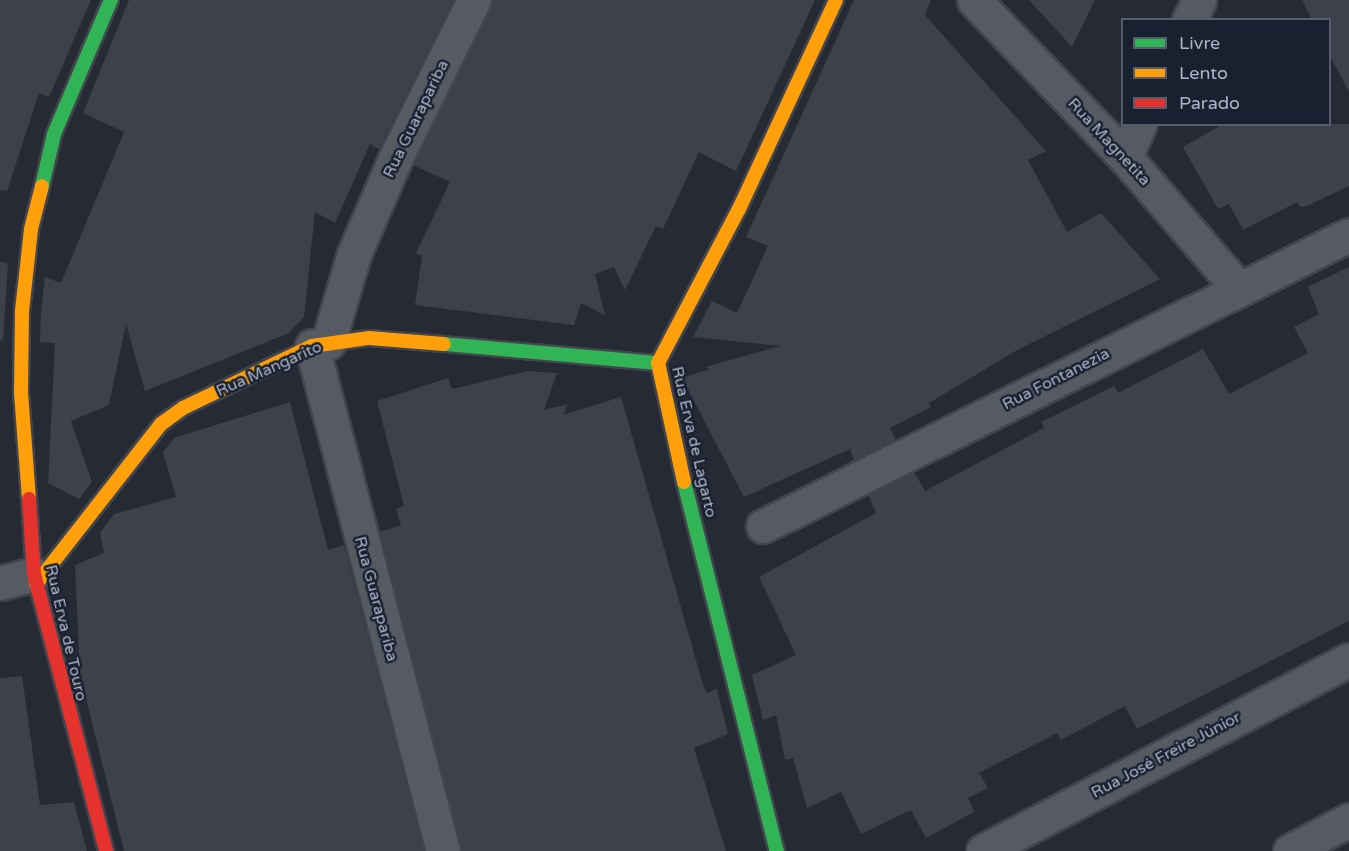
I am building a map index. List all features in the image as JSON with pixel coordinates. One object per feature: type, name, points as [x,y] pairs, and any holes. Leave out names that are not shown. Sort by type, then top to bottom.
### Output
[{"type":"street","name":"Rua Erva de Touro","points":[[106,851],[35,579],[21,393],[22,311],[31,229],[54,134],[111,0]]},
{"type":"street","name":"Rua Guarapariba","points":[[443,851],[320,345],[354,254],[396,157],[474,0]]},
{"type":"street","name":"Rua Erva de Lagarto","points":[[777,851],[678,459],[658,363],[739,209],[836,0]]},
{"type":"street","name":"Rua Magnetita","points":[[974,0],[1125,157],[1238,288]]},
{"type":"street","points":[[1190,18],[1199,0]]},
{"type":"street","points":[[1125,157],[1139,126]]},
{"type":"street","name":"Rua Fontanezia","points":[[763,526],[1238,288],[1349,235]]},
{"type":"street","name":"Rua Mangarito","points":[[35,579],[161,424],[183,408],[320,345],[369,338],[658,363]]},
{"type":"street","points":[[0,583],[35,579]]},
{"type":"street","name":"Rua José Freire Júnior","points":[[982,851],[1349,660]]},
{"type":"street","points":[[1290,851],[1349,820]]},
{"type":"building","points":[[0,0],[91,0],[49,97],[39,93],[7,191],[0,190]]},
{"type":"building","points":[[129,0],[453,0],[379,149],[370,144],[335,223],[315,212],[304,317],[289,333],[145,391],[126,324],[109,405],[71,421],[92,482],[79,499],[48,483],[55,343],[40,342],[41,312],[45,277],[61,283],[124,132],[83,113]]},
{"type":"building","points":[[493,0],[815,0],[736,171],[699,152],[663,229],[656,226],[625,290],[614,267],[595,274],[605,315],[581,303],[574,325],[415,305],[422,256],[416,253],[450,182],[413,165]]},
{"type":"building","points":[[854,0],[931,0],[925,15],[1046,151],[1028,160],[1067,232],[1101,213],[1160,279],[1019,349],[929,403],[931,407],[890,428],[896,439],[854,460],[850,449],[744,497],[682,378],[710,369],[705,367],[780,346],[693,337],[712,301],[737,313],[768,246],[746,237]]},
{"type":"building","points":[[1029,0],[1095,0],[1072,47]]},
{"type":"building","points":[[1302,0],[1349,0],[1349,92],[1331,58],[1331,18],[1311,18]]},
{"type":"building","points":[[1349,124],[1349,186],[1307,206],[1300,207],[1297,202],[1243,230],[1229,204],[1218,209],[1183,147],[1220,126]]},
{"type":"building","points":[[0,261],[8,264],[3,341],[0,340]]},
{"type":"building","points":[[1349,267],[1349,621],[1137,729],[1125,706],[1061,740],[1057,733],[979,773],[988,788],[968,798],[974,812],[926,838],[911,810],[861,834],[841,792],[807,808],[793,758],[785,760],[776,715],[763,720],[752,675],[796,655],[759,577],[876,513],[868,495],[914,472],[925,491],[1044,428],[1041,422],[1114,386],[1118,393],[1203,349],[1229,394],[1308,353],[1294,327],[1319,314],[1308,287]]},
{"type":"building","points":[[528,371],[557,373],[544,410],[568,404],[563,415],[621,397],[704,688],[707,693],[717,689],[728,734],[694,748],[726,851],[461,851],[380,532],[401,525],[396,509],[404,506],[377,401],[448,378],[452,389]]},
{"type":"building","points":[[290,402],[328,550],[344,545],[424,851],[124,851],[80,675],[75,565],[104,553],[100,533],[114,514],[176,497],[163,452],[174,438]]},
{"type":"building","points":[[22,676],[40,805],[74,802],[87,851],[0,851],[0,678]]},
{"type":"traffic: fast","points":[[42,186],[54,134],[111,0]]},
{"type":"traffic: fast","points":[[444,344],[658,363]]},
{"type":"traffic: fast","points":[[684,482],[777,851]]},
{"type":"traffic: slow","points":[[684,482],[658,363],[739,209],[836,0]]},
{"type":"traffic: slow","points":[[29,499],[21,393],[22,311],[31,229],[42,186]]},
{"type":"traffic: slow","points":[[36,584],[161,424],[183,408],[312,346],[369,338],[444,344]]},
{"type":"traffic: jam","points":[[29,499],[34,574],[106,851]]}]
